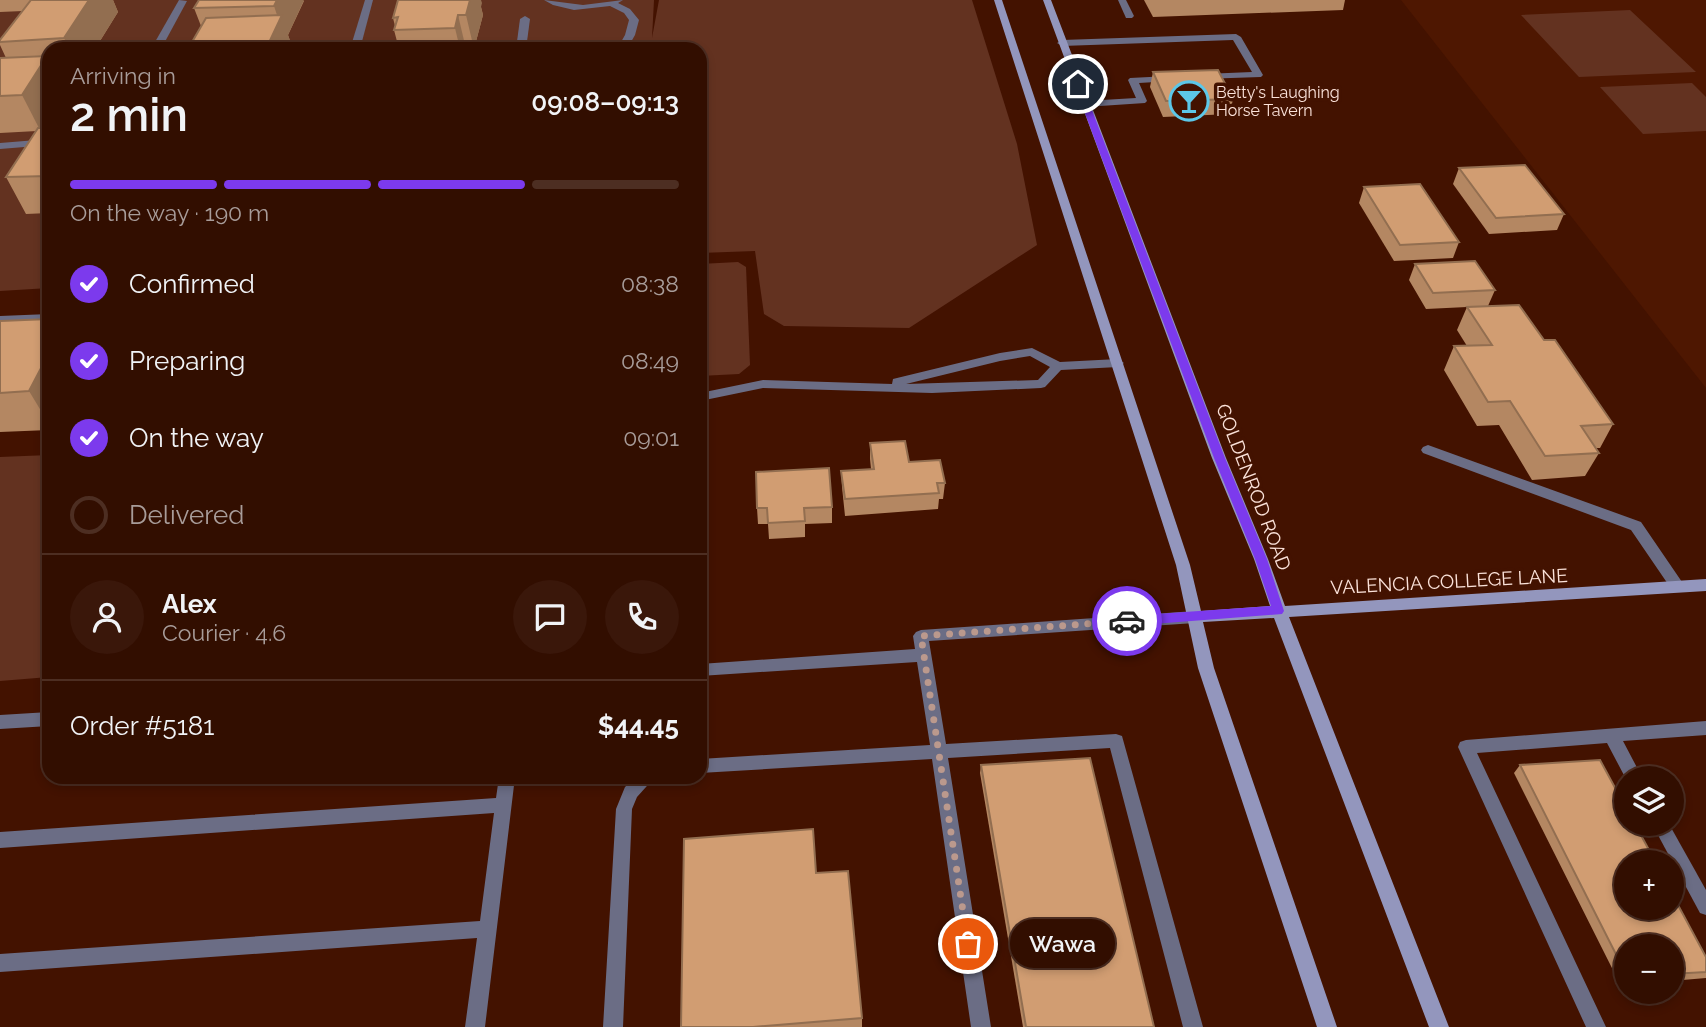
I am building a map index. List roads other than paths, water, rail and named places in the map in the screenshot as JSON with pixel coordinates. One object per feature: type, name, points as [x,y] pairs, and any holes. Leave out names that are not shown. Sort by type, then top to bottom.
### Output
[{"type":"main road","points":[[998,0],[1183,565],[1206,668],[1326,1027]]},
{"type":"main road","name":"GOLDENROD ROAD","points":[[1047,0],[1219,458],[1261,559],[1278,611],[1439,1027]]},
{"type":"main road","name":"VALENCIA COLLEGE LANE","points":[[1195,617],[1706,585]]},
{"type":"lane","points":[[357,42],[369,0]]},
{"type":"lane","points":[[548,0],[578,8],[615,2],[634,20],[625,42]]},
{"type":"lane","points":[[1122,0],[1129,16]]},
{"type":"lane","points":[[160,42],[184,1]]},
{"type":"lane","points":[[522,42],[525,19]]},
{"type":"lane","points":[[1062,43],[1236,37],[1258,75],[1188,78]]},
{"type":"lane","points":[[1085,104],[1142,101],[1133,80],[1174,79]]},
{"type":"lane","points":[[0,146],[42,143]]},
{"type":"lane","points":[[0,320],[42,318]]},
{"type":"lane","points":[[882,386],[1000,356],[1032,352],[1058,366],[1118,363]]},
{"type":"lane","points":[[707,396],[763,384],[932,389],[1041,384],[1058,366]]},
{"type":"lane","points":[[1428,450],[1636,526],[1677,586]]},
{"type":"lane","points":[[981,1027],[921,636],[1195,617]]},
{"type":"lane","points":[[707,670],[924,655]]},
{"type":"lane","points":[[0,723],[42,720]]},
{"type":"lane","points":[[1595,1027],[1466,747],[1706,728]]},
{"type":"lane","points":[[1611,736],[1628,766]]},
{"type":"lane","points":[[707,766],[1116,741],[1194,1027]]},
{"type":"lane","points":[[475,1027],[506,784]]},
{"type":"lane","points":[[614,1027],[624,809],[631,792],[640,784]]},
{"type":"lane","points":[[0,840],[503,805]]},
{"type":"lane","points":[[1667,836],[1706,907]]},
{"type":"lane","points":[[0,963],[487,929]]},
{"type":"place","name":"Betty's Laughing Horse Tavern","points":[[1189,101]]},
{"type":"place","name":"Wawa","points":[[968,944]]}]
